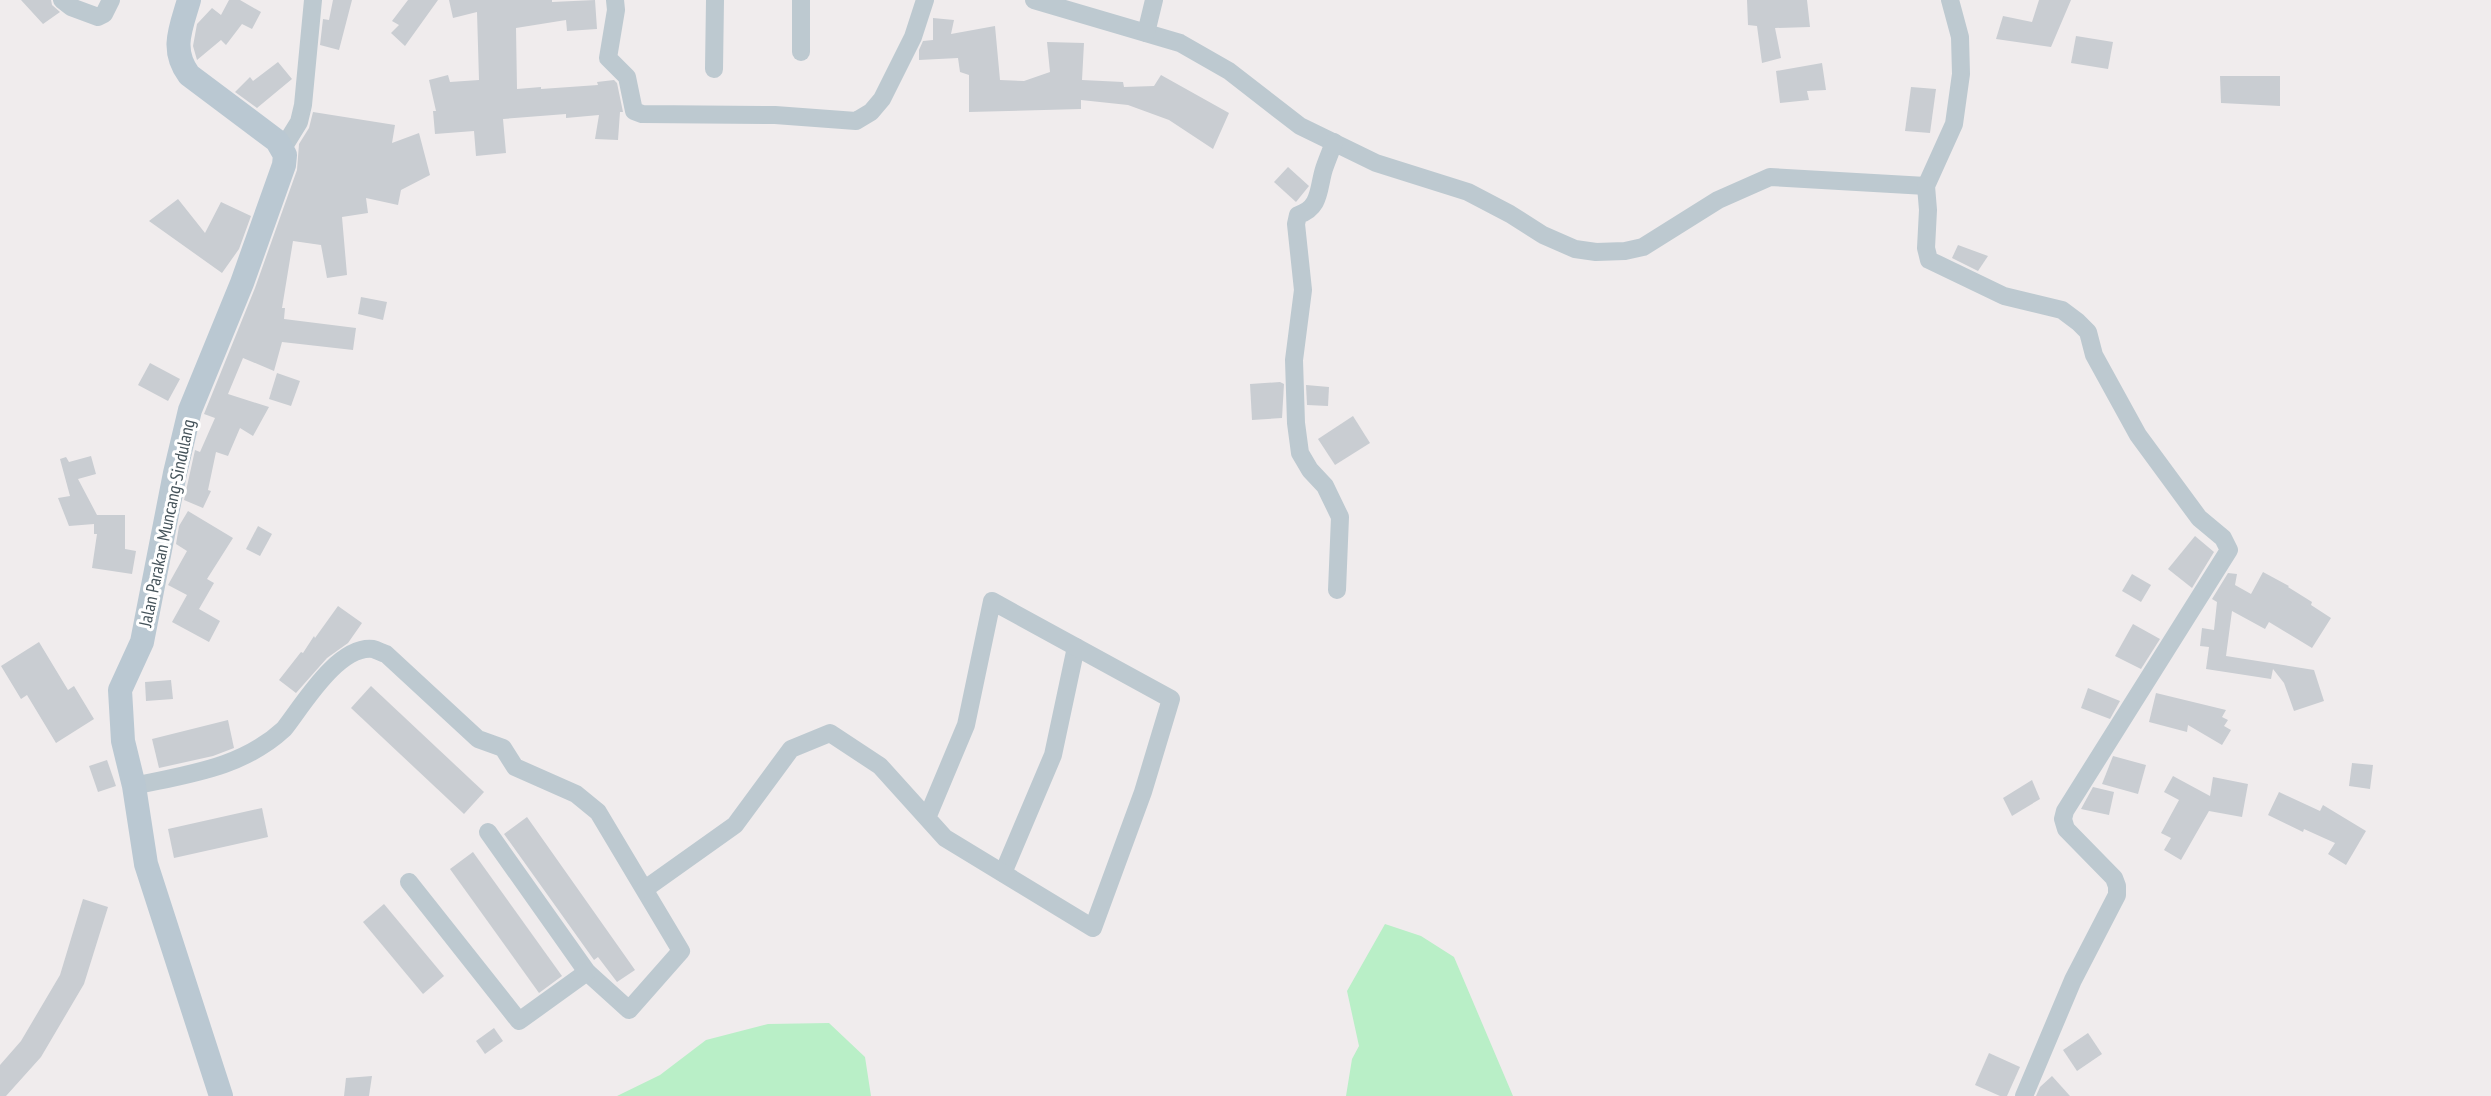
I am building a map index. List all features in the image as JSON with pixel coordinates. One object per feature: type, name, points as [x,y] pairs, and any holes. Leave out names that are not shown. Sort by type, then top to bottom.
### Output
[{"type":"street","points":[[62,0],[71,7],[98,17],[105,14],[111,0]]},
{"type":"street","points":[[189,0],[179,40],[178,52],[181,64],[189,75],[267,133],[283,148],[299,122],[303,105],[313,0]]},
{"type":"street","points":[[615,0],[616,10],[608,58],[627,78],[634,111],[642,114],[856,120],[871,112],[882,99],[913,37],[925,0]]},
{"type":"street","points":[[714,69],[715,0]]},
{"type":"street","points":[[801,0],[801,52]]},
{"type":"street","points":[[1034,0],[1180,43],[1229,71],[1300,126],[1376,163],[1468,192],[1510,214],[1543,235],[1575,249],[1596,252],[1625,251],[1643,247],[1718,200],[1770,177],[1926,186]]},
{"type":"street","points":[[1146,33],[1154,0]]},
{"type":"street","points":[[1950,0],[1960,37],[1961,74],[1954,124],[1926,186],[1928,210],[1926,248],[1929,260],[2004,296],[2062,310],[2078,322],[2088,332],[2094,354],[2138,435],[2199,518],[2223,538],[2229,550],[2065,810],[2063,819],[2066,829],[2114,878],[2117,895],[2073,980],[2024,1096]]},
{"type":"street","points":[[1334,142],[1324,168],[1319,197],[1305,213],[1298,215],[1296,224],[1303,290],[1294,360],[1294,398],[1300,453],[1310,470],[1325,486],[1340,517],[1337,590]]},
{"type":"street","name":"Jalan Parakan Muncang-Sindulang","points":[[221,1096],[146,864],[134,786],[123,741],[120,690],[142,642],[174,473],[190,410],[242,283],[284,165],[283,148]]},
{"type":"street","points":[[645,889],[735,825],[792,750],[830,733],[880,766],[945,838],[1093,928],[1143,792],[1171,699],[993,601],[966,725],[927,818]]},
{"type":"street","points":[[1003,873],[1053,755],[1076,647]]},
{"type":"street","points":[[134,786],[225,766],[263,745],[284,729],[332,668],[345,657],[373,649],[386,654],[478,739],[503,748],[515,767],[576,794],[598,812],[681,951],[629,1010],[588,972],[489,832]]},
{"type":"street","points":[[409,882],[519,1021],[588,972]]},
{"type":"green space","points":[[1385,924],[1421,936],[1454,957],[1513,1096],[1346,1096],[1352,1059],[1359,1046],[1347,991]]},
{"type":"green space","points":[[829,1023],[865,1057],[871,1096],[617,1096],[660,1075],[706,1040],[768,1024]]},
{"type":"building","points":[[21,0],[51,0],[52,5],[60,12],[43,24]]},
{"type":"building","points":[[229,0],[240,0],[261,12],[252,29],[242,24],[226,45],[221,40],[197,60],[193,46],[197,24],[212,8],[221,15]]},
{"type":"building","points":[[333,0],[352,0],[339,50],[320,45],[323,19],[329,20]]},
{"type":"building","points":[[408,0],[438,0],[405,46],[391,33],[399,25],[392,21]]},
{"type":"building","points":[[449,0],[552,0],[552,2],[595,0],[597,29],[567,31],[566,20],[516,28],[517,89],[598,85],[597,82],[614,80],[617,83],[623,112],[620,112],[618,140],[595,139],[599,115],[566,118],[566,114],[503,119],[506,153],[476,156],[474,131],[435,134],[433,111],[436,111],[429,80],[448,75],[450,82],[479,80],[477,12],[453,18]]},
{"type":"building","points":[[1747,0],[1807,0],[1810,27],[1775,28],[1781,58],[1762,63],[1757,26],[1748,25]]},
{"type":"building","points":[[2039,0],[2071,0],[2051,47],[1996,39],[2003,16],[2032,22]]},
{"type":"building","points":[[933,18],[954,20],[951,34],[995,26],[1000,80],[1024,81],[1050,72],[1047,42],[1084,43],[1082,80],[1123,82],[1124,87],[1154,86],[1161,75],[1229,113],[1213,149],[1169,120],[1128,105],[1081,100],[1081,109],[969,112],[969,75],[960,72],[958,58],[919,60],[919,50],[923,41],[933,40]]},
{"type":"building","points":[[2076,36],[2113,42],[2108,69],[2071,63]]},
{"type":"building","points":[[278,62],[292,79],[257,108],[235,92],[250,77],[253,81]]},
{"type":"building","points":[[1822,63],[1826,90],[1807,91],[1809,100],[1780,103],[1776,71]]},
{"type":"building","points":[[2220,76],[2280,76],[2280,106],[2221,103]]},
{"type":"building","points":[[1911,87],[1936,89],[1930,133],[1905,131]]},
{"type":"building","points":[[313,112],[395,125],[392,143],[419,133],[430,175],[401,190],[398,205],[366,198],[368,213],[342,217],[347,275],[327,278],[321,245],[293,241],[282,308],[285,308],[284,319],[356,328],[353,350],[282,342],[274,371],[243,358],[228,394],[269,407],[253,436],[240,428],[228,456],[216,452],[208,490],[211,491],[203,508],[184,500],[195,450],[200,452],[215,418],[204,414],[255,288],[297,170],[299,144],[309,128]]},
{"type":"building","points":[[1288,167],[1309,186],[1296,202],[1274,182]]},
{"type":"building","points":[[178,199],[205,233],[221,202],[251,216],[239,249],[222,273],[149,221]]},
{"type":"building","points":[[1958,245],[1988,256],[1978,271],[1952,258]]},
{"type":"building","points":[[361,297],[387,302],[383,320],[358,314]]},
{"type":"building","points":[[150,363],[180,379],[168,401],[138,385]]},
{"type":"building","points":[[277,373],[300,381],[291,406],[269,399]]},
{"type":"building","points":[[1280,382],[1284,384],[1282,418],[1252,420],[1250,384]]},
{"type":"building","points":[[1306,385],[1329,387],[1328,406],[1307,405]]},
{"type":"building","points":[[1353,416],[1370,443],[1335,465],[1318,439]]},
{"type":"building","points":[[91,456],[96,474],[78,479],[97,515],[125,515],[125,549],[136,551],[132,574],[92,568],[97,534],[94,534],[94,524],[69,526],[58,498],[70,496],[60,459],[66,457],[69,462]]},
{"type":"building","points":[[188,511],[233,538],[207,579],[214,583],[199,609],[220,621],[209,642],[172,622],[187,595],[168,585],[187,551],[176,544],[179,526]]},
{"type":"building","points":[[258,526],[272,534],[260,556],[246,549]]},
{"type":"building","points":[[2195,536],[2214,552],[2192,588],[2168,569]]},
{"type":"building","points":[[2263,572],[2289,586],[2331,618],[2312,648],[2269,622],[2265,629],[2232,611],[2226,656],[2314,670],[2324,701],[2294,711],[2284,683],[2273,669],[2271,679],[2206,669],[2209,647],[2200,646],[2202,628],[2214,630],[2217,602],[2212,599],[2228,573],[2237,574],[2235,585],[2251,594]]},
{"type":"building","points":[[2132,574],[2151,585],[2141,602],[2122,591]]},
{"type":"building","points":[[338,606],[362,623],[348,643],[327,658],[296,693],[279,680],[301,652],[303,653],[314,636],[315,638]]},
{"type":"building","points":[[2133,624],[2160,639],[2141,669],[2115,656]]},
{"type":"building","points":[[39,642],[68,690],[74,686],[94,719],[56,743],[27,695],[21,699],[1,666]]},
{"type":"building","points":[[171,680],[173,699],[146,701],[145,682]]},
{"type":"building","points":[[371,686],[484,792],[464,814],[351,708]]},
{"type":"building","points":[[2088,688],[2120,701],[2110,719],[2081,708]]},
{"type":"building","points":[[2156,693],[2226,710],[2222,717],[2228,720],[2224,726],[2231,730],[2222,745],[2188,725],[2187,732],[2149,722]]},
{"type":"building","points":[[228,720],[234,748],[213,756],[159,768],[152,739]]},
{"type":"building","points":[[2113,756],[2146,765],[2138,794],[2102,784]]},
{"type":"building","points":[[107,760],[116,786],[98,792],[89,766]]},
{"type":"building","points":[[2352,763],[2373,765],[2370,789],[2349,786]]},
{"type":"building","points":[[2173,776],[2210,796],[2213,777],[2248,784],[2242,817],[2209,811],[2181,860],[2164,850],[2171,838],[2161,833],[2179,800],[2164,792]]},
{"type":"building","points":[[2032,780],[2040,799],[2012,816],[2003,798]]},
{"type":"building","points":[[2093,787],[2114,792],[2109,815],[2081,809]]},
{"type":"building","points":[[2279,792],[2320,811],[2323,805],[2366,831],[2346,865],[2328,854],[2335,843],[2304,829],[2303,832],[2268,815]]},
{"type":"building","points":[[262,808],[268,837],[174,858],[168,829]]},
{"type":"building","points":[[527,817],[635,970],[617,982],[598,957],[594,960],[504,834]]},
{"type":"building","points":[[473,852],[562,976],[539,993],[450,869]]},
{"type":"building","points":[[83,899],[108,907],[84,984],[41,1057],[6,1096],[0,1096],[0,1065],[21,1041],[60,975]]},
{"type":"building","points":[[384,904],[444,976],[423,994],[363,922]]},
{"type":"building","points":[[494,1028],[503,1041],[485,1054],[476,1041]]},
{"type":"building","points":[[2088,1033],[2102,1054],[2077,1071],[2063,1050]]},
{"type":"building","points":[[1989,1053],[2020,1067],[2007,1096],[2000,1096],[1975,1085]]},
{"type":"building","points":[[372,1076],[369,1096],[344,1096],[346,1078]]},
{"type":"building","points":[[2052,1076],[2070,1096],[2036,1096],[2040,1087]]}]
